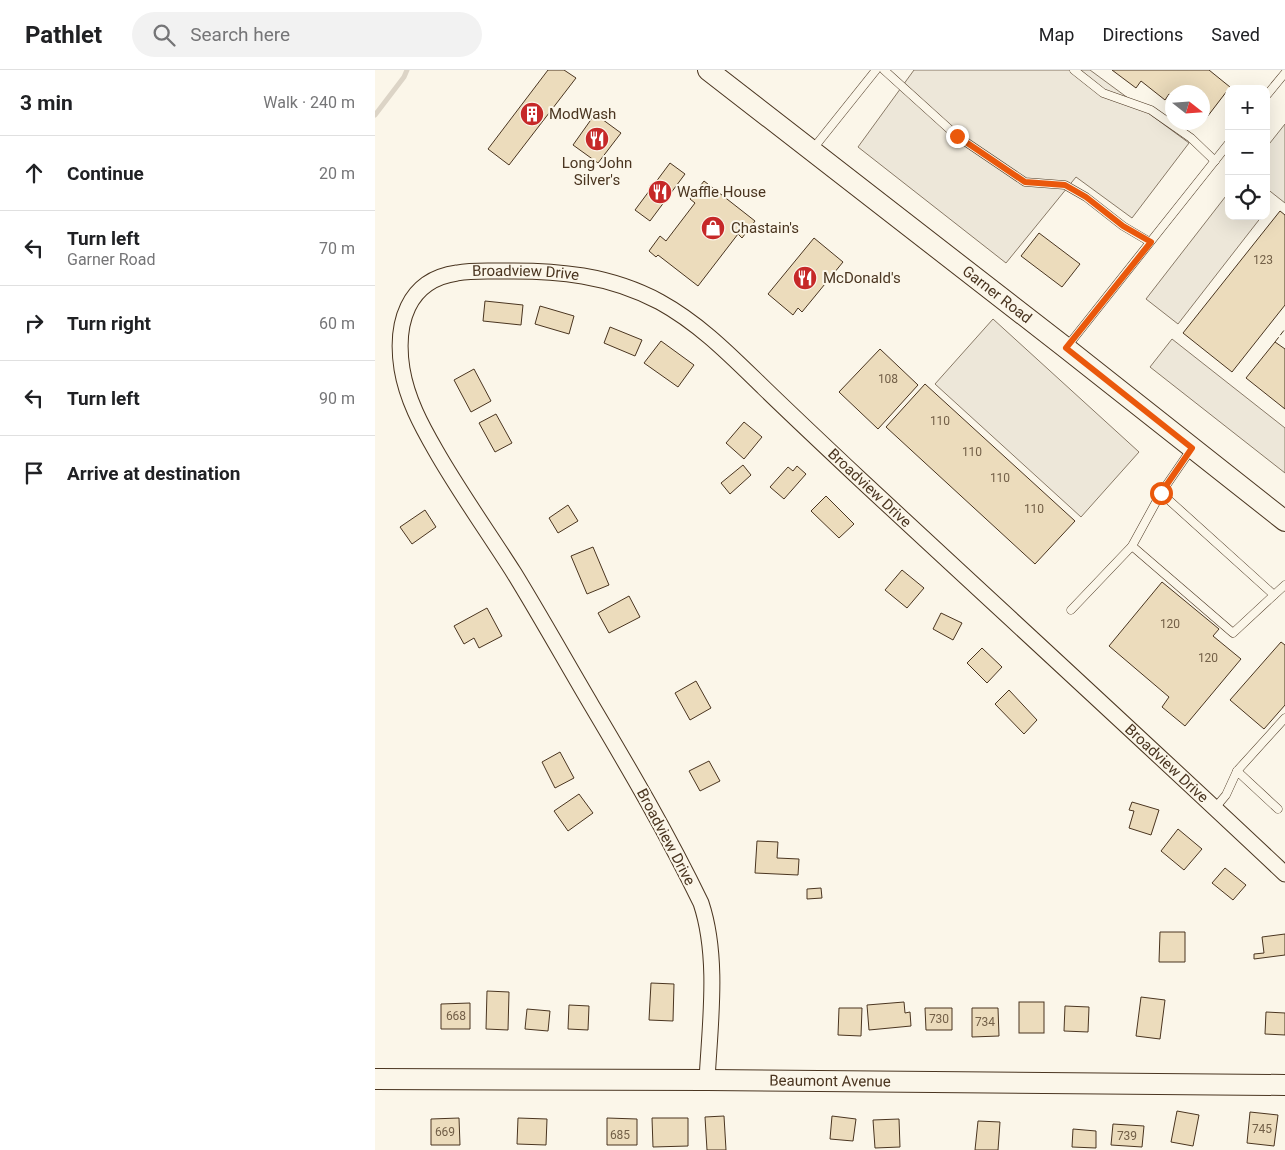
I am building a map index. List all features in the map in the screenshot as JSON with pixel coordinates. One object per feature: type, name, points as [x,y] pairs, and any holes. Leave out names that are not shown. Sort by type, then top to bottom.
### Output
[{"type":"street","name":"Garner Road","points":[[708,70],[1285,521]]},
{"type":"street","name":"Broadview Drive","points":[[707,1080],[711,956],[706,920],[701,903],[633,775],[515,575],[449,473],[411,403],[401,364],[401,333],[410,302],[417,291],[426,283],[443,275],[461,272],[533,270],[565,272],[597,278],[628,287],[657,300],[685,317],[710,336],[804,427],[1285,874]]},
{"type":"street","name":"Beaumont Avenue","points":[[375,1080],[707,1080],[1285,1085]]},
{"type":"lane","points":[[812,150],[876,70]]},
{"type":"lane","points":[[884,70],[957,136],[1025,182],[1065,185],[1086,197],[1123,226],[1151,242]]},
{"type":"lane","points":[[1074,70],[1103,93],[1151,110],[1191,138],[1215,161]]},
{"type":"lane","points":[[1270,91],[1285,73]]},
{"type":"lane","points":[[1066,348],[1225,148]]},
{"type":"lane","points":[[1071,610],[1132,546],[1161,493],[1192,448]]},
{"type":"lane","points":[[1161,493],[1275,595]]},
{"type":"lane","points":[[1132,546],[1233,632],[1285,586]]},
{"type":"lane","points":[[1215,808],[1226,795],[1237,771],[1285,718]]},
{"type":"lane","points":[[1237,771],[1278,810]]},
{"type":"shaded area","points":[[914,70],[1090,70],[1165,125],[1165,130],[1171,130],[1189,143],[1132,218],[1076,177],[1006,263],[858,147]]},
{"type":"shaded area","points":[[1285,124],[1285,203],[1270,191],[1270,143]]},
{"type":"shaded area","points":[[1225,197],[1225,220],[1259,220],[1178,324],[1146,299]]},
{"type":"shaded area","points":[[993,319],[1139,452],[1081,517],[935,384]]},
{"type":"shaded area","points":[[1172,339],[1285,428],[1285,473],[1150,367]]},
{"type":"building","name":"ModWash","points":[[548,70],[564,70],[576,78],[509,165],[488,149]]},
{"type":"building","points":[[1112,70],[1209,70],[1228,85],[1225,85],[1225,94],[1210,113],[1210,85],[1165,85],[1165,100],[1141,81],[1136,88]]},
{"type":"building","name":"Long John Silver's","points":[[595,114],[621,133],[598,163],[573,145]]},
{"type":"building","name":"Waffle House","points":[[670,163],[685,174],[650,221],[635,210]]},
{"type":"building","name":"Chastain's","points":[[704,181],[755,221],[742,238],[738,234],[698,286],[658,255],[656,257],[649,251],[660,236],[666,241],[695,203],[690,199]]},
{"type":"building","points":[[1280,211],[1285,215],[1285,305],[1232,372],[1183,333]]},
{"type":"building","points":[[1039,233],[1080,264],[1062,287],[1021,256]]},
{"type":"building","name":"McDonald's","points":[[814,238],[843,262],[802,312],[798,308],[793,315],[768,294]]},
{"type":"building","points":[[485,301],[523,305],[521,325],[483,321]]},
{"type":"building","points":[[540,306],[574,316],[569,334],[535,324]]},
{"type":"building","points":[[610,327],[642,340],[635,356],[604,343]]},
{"type":"building","points":[[661,341],[694,365],[678,387],[644,363]]},
{"type":"building","points":[[1275,342],[1285,349],[1285,409],[1246,378]]},
{"type":"building","points":[[880,349],[918,385],[878,429],[839,392]]},
{"type":"building","points":[[474,369],[491,401],[471,412],[454,380]]},
{"type":"building","points":[[925,384],[1075,521],[1035,564],[886,427]]},
{"type":"building","points":[[496,414],[512,443],[495,452],[479,423]]},
{"type":"building","points":[[744,422],[762,437],[744,459],[726,443]]},
{"type":"building","points":[[743,465],[751,475],[730,494],[721,483]]},
{"type":"building","points":[[797,466],[806,474],[784,499],[770,487],[788,467],[793,471]]},
{"type":"building","points":[[826,496],[854,524],[839,538],[811,511]]},
{"type":"building","points":[[568,505],[578,521],[558,533],[549,518]]},
{"type":"building","points":[[425,510],[436,527],[412,544],[400,527]]},
{"type":"building","points":[[593,547],[609,585],[587,594],[571,556]]},
{"type":"building","points":[[902,570],[924,588],[907,608],[885,590]]},
{"type":"building","points":[[1162,582],[1219,629],[1213,636],[1241,659],[1185,726],[1162,707],[1169,697],[1109,646]]},
{"type":"building","points":[[629,596],[640,617],[609,633],[598,613]]},
{"type":"building","points":[[487,608],[502,636],[479,648],[474,638],[464,644],[454,626]]},
{"type":"building","points":[[941,613],[962,623],[953,640],[933,629]]},
{"type":"building","points":[[1281,642],[1285,645],[1285,705],[1264,729],[1230,700]]},
{"type":"building","points":[[982,648],[1002,667],[987,683],[967,663]]},
{"type":"building","points":[[696,681],[711,708],[690,720],[675,693]]},
{"type":"building","points":[[1009,690],[1037,720],[1024,734],[995,704]]},
{"type":"building","points":[[560,752],[574,778],[555,788],[542,762]]},
{"type":"building","points":[[709,761],[720,781],[700,791],[689,771]]},
{"type":"building","points":[[579,794],[593,813],[568,831],[554,811]]},
{"type":"building","points":[[1132,802],[1159,810],[1151,835],[1129,828],[1134,811],[1129,810]]},
{"type":"building","points":[[1178,829],[1202,849],[1184,870],[1161,851]]},
{"type":"building","points":[[757,841],[778,842],[777,858],[799,859],[798,875],[755,873]]},
{"type":"building","points":[[1225,868],[1246,885],[1233,900],[1212,883]]},
{"type":"building","points":[[821,888],[822,898],[807,899],[807,889]]},
{"type":"building","points":[[1160,932],[1185,932],[1185,962],[1159,962]]},
{"type":"building","points":[[1285,934],[1285,955],[1254,959],[1254,954],[1264,953],[1262,937]]},
{"type":"building","points":[[651,983],[674,984],[673,1021],[649,1020]]},
{"type":"building","points":[[487,991],[509,992],[508,1030],[486,1029]]},
{"type":"building","points":[[1141,997],[1165,1000],[1160,1039],[1136,1036]]},
{"type":"building","points":[[904,1002],[905,1013],[910,1012],[911,1026],[869,1030],[867,1005]]},
{"type":"building","points":[[1019,1002],[1044,1002],[1044,1033],[1019,1033]]},
{"type":"building","points":[[470,1003],[470,1029],[441,1029],[441,1004]]},
{"type":"building","points":[[569,1005],[589,1006],[588,1030],[568,1029]]},
{"type":"building","points":[[1065,1006],[1089,1007],[1088,1032],[1064,1031]]},
{"type":"building","points":[[839,1008],[862,1008],[861,1036],[838,1035]]},
{"type":"building","points":[[925,1008],[952,1008],[952,1030],[926,1030]]},
{"type":"building","points":[[972,1008],[998,1008],[999,1036],[972,1037]]},
{"type":"building","points":[[527,1009],[550,1011],[548,1031],[525,1029]]},
{"type":"building","points":[[1266,1012],[1285,1013],[1285,1035],[1265,1034]]},
{"type":"building","points":[[1177,1111],[1199,1115],[1193,1146],[1171,1142]]},
{"type":"building","points":[[1250,1112],[1278,1115],[1274,1146],[1247,1143]]},
{"type":"building","points":[[724,1116],[726,1150],[707,1150],[705,1117]]},
{"type":"building","points":[[832,1116],[856,1119],[853,1141],[830,1139]]},
{"type":"building","points":[[459,1118],[460,1145],[431,1145],[431,1119]]},
{"type":"building","points":[[518,1118],[547,1119],[546,1145],[517,1144]]},
{"type":"building","points":[[607,1118],[637,1119],[637,1145],[607,1145]]},
{"type":"building","points":[[652,1118],[688,1118],[688,1146],[653,1147]]},
{"type":"building","points":[[899,1119],[900,1147],[875,1148],[873,1120]]},
{"type":"building","points":[[978,1121],[1000,1122],[998,1150],[975,1150]]},
{"type":"building","points":[[1113,1124],[1144,1126],[1142,1147],[1111,1145]]},
{"type":"building","points":[[1073,1129],[1096,1131],[1096,1148],[1072,1147]]},
{"type":"waterway","points":[[375,115],[404,77],[407,70]]},
{"type":"fence","points":[[1275,342],[1285,329]]},
{"type":"place","name":"ModWash","points":[[532,114]]},
{"type":"place","name":"Long John Silver's","points":[[597,139]]},
{"type":"place","name":"Waffle House","points":[[660,192]]},
{"type":"place","name":"Chastain's","points":[[713,228]]},
{"type":"place","name":"McDonald's","points":[[805,278]]},
{"type":"route","points":[[957,136],[1025,182],[1065,185],[1086,197],[1123,226],[1151,242],[1066,348],[1192,448],[1161,493]]}]
